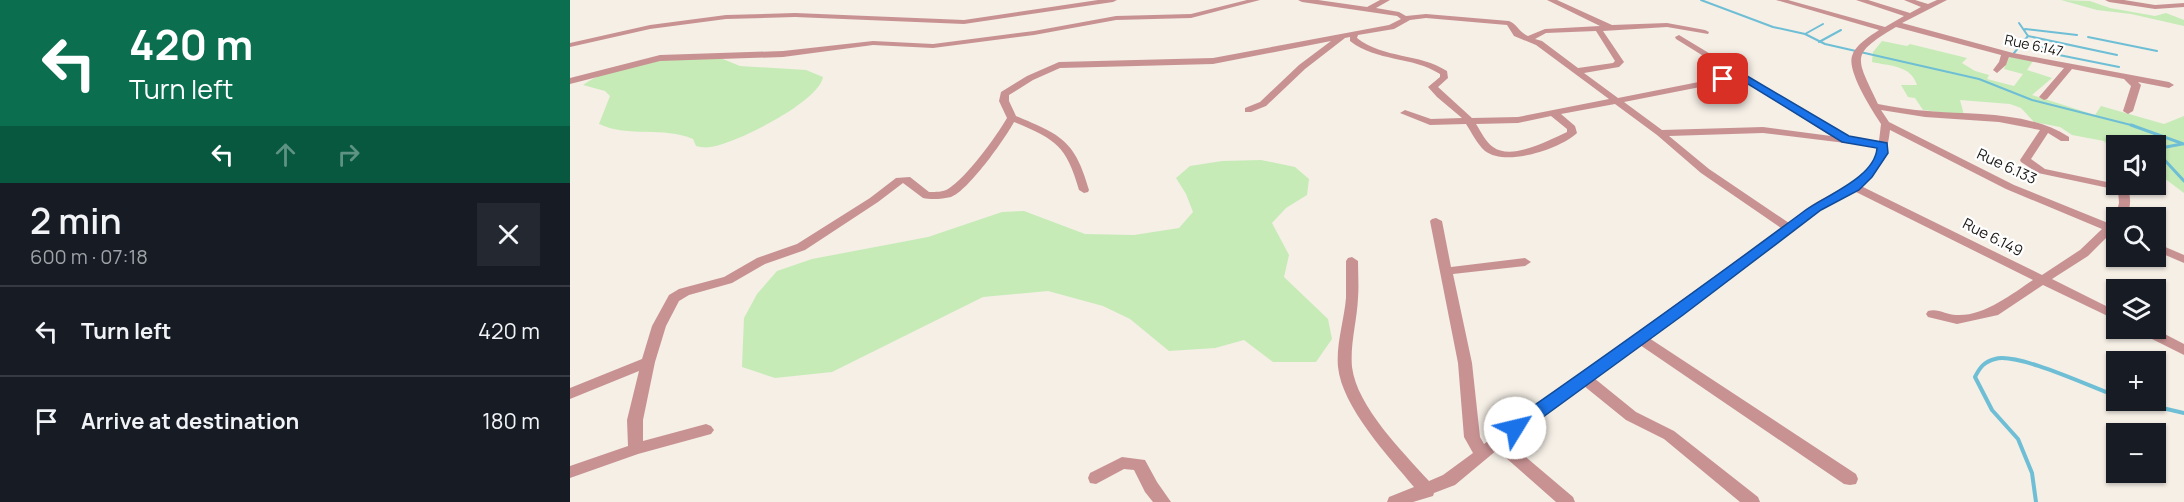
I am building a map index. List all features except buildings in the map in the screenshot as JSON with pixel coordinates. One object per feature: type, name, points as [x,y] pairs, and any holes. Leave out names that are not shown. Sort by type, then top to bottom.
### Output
[{"type":"street","points":[[570,45],[670,23],[740,16],[803,15],[964,22],[1071,4],[1113,0]]},
{"type":"street","points":[[1302,0],[1399,14],[1406,18],[1426,16],[1504,22],[1512,26],[1517,34],[1530,38],[1577,71],[1660,133],[1728,188],[1789,228]]},
{"type":"street","points":[[1369,9],[1386,0]]},
{"type":"street","points":[[1551,0],[1612,28]]},
{"type":"street","points":[[1780,0],[1887,30]]},
{"type":"street","points":[[1860,0],[1912,16]]},
{"type":"street","points":[[1908,0],[1928,7]]},
{"type":"street","points":[[1395,502],[1427,491],[1449,480],[1789,228],[1829,200],[1854,187],[1876,164],[1882,153],[1886,124],[1874,106],[1856,67],[1858,52],[1896,24],[1943,0]]},
{"type":"street","points":[[2109,0],[2150,6],[2184,5]]},
{"type":"street","points":[[570,81],[660,58],[783,54],[873,43],[933,46],[1016,36],[1116,18],[1191,16],[1252,1]]},
{"type":"street","points":[[1084,190],[1078,164],[1066,146],[1055,136],[1042,129],[1012,118],[1004,101],[1004,94],[1030,78],[1059,65],[1213,61],[1391,27],[1404,22],[1406,18]]},
{"type":"street","name":"Rue 6.147","points":[[1896,24],[2006,53],[2169,85]]},
{"type":"street","points":[[1530,38],[1545,31],[1667,25],[1705,32]]},
{"type":"street","points":[[1577,71],[1616,65],[1620,62],[1599,30]]},
{"type":"street","points":[[1355,33],[1353,39],[1371,51],[1408,59],[1441,70],[1446,75],[1433,87],[1470,122],[1491,152],[1509,155],[1552,142],[1572,133],[1572,128],[1552,113]]},
{"type":"street","points":[[1248,110],[1263,104],[1310,60],[1342,36]]},
{"type":"street","points":[[1679,37],[1846,139]]},
{"type":"street","points":[[1996,70],[2003,63],[2006,53]]},
{"type":"street","points":[[2044,97],[2070,66]]},
{"type":"street","points":[[1405,113],[1422,121],[1518,120],[1742,76]]},
{"type":"street","points":[[2127,77],[2136,85],[2128,111]]},
{"type":"street","points":[[1874,106],[2015,121],[2058,133],[2065,139]]},
{"type":"street","points":[[636,449],[635,420],[648,362],[659,326],[674,298],[684,292],[728,280],[761,261],[801,247],[874,200],[900,180],[906,179],[927,196],[949,194],[999,140],[1012,118]]},
{"type":"street","name":"Rue 6.133","points":[[1886,124],[2010,187],[2106,224]]},
{"type":"street","points":[[2045,129],[2025,160],[2042,171],[2122,188],[2125,193],[2124,207]]},
{"type":"street","points":[[1660,133],[1762,130],[1883,145]]},
{"type":"street","name":"Rue 6.149","points":[[1854,187],[2106,311]]},
{"type":"street","points":[[1436,221],[1465,363],[1472,437],[1482,454]]},
{"type":"street","points":[[1933,314],[1957,320],[1993,312],[2084,253],[2098,237],[2106,232]]},
{"type":"street","points":[[2166,251],[2184,259]]},
{"type":"street","points":[[1352,261],[1352,297],[1346,347],[1347,377],[1364,410],[1394,452],[1427,491]]},
{"type":"street","points":[[1446,271],[1525,262]]},
{"type":"street","points":[[2166,338],[2181,345]]},
{"type":"street","points":[[1640,339],[1850,479]]},
{"type":"street","points":[[570,394],[648,362]]},
{"type":"street","points":[[1584,378],[1631,416],[1669,435],[1752,502]]},
{"type":"street","points":[[570,472],[636,449],[706,430]]},
{"type":"street","points":[[1498,442],[1567,502]]},
{"type":"street","points":[[1096,478],[1122,463],[1139,464],[1151,488],[1163,502]]},
{"type":"green space","points":[[2061,0],[2090,1],[2110,8],[2155,16],[2166,13],[2184,20],[2184,26],[2131,14],[2097,10]]},
{"type":"green space","points":[[1882,41],[1907,46],[1910,44],[1967,58],[1962,63],[1975,71],[1989,75],[1987,79],[2014,86],[2023,74],[2004,69],[2010,56],[2033,61],[2027,70],[2052,78],[2032,95],[2095,115],[2101,106],[2164,124],[2184,116],[2184,193],[2166,180],[2166,135],[2106,135],[2106,143],[2072,135],[2060,127],[2034,122],[2021,108],[2010,104],[1960,100],[1964,115],[1923,110],[1915,98],[1908,97],[1901,85],[1917,85],[1914,78],[1899,67],[1872,62],[1873,52]]},
{"type":"green space","points":[[676,55],[713,55],[740,66],[806,70],[823,77],[818,87],[792,109],[756,130],[710,147],[696,146],[693,139],[682,135],[622,130],[599,124],[610,96],[605,91],[583,85],[604,74],[628,66]]},
{"type":"green space","points":[[1261,160],[1295,167],[1309,179],[1307,195],[1286,208],[1272,223],[1289,255],[1284,277],[1328,319],[1332,339],[1316,362],[1273,362],[1244,340],[1215,348],[1169,351],[1130,319],[1103,306],[1048,291],[983,297],[832,372],[775,378],[742,367],[744,318],[757,294],[777,271],[812,259],[928,237],[1002,212],[1024,211],[1085,234],[1134,235],[1179,228],[1193,212],[1176,178],[1190,166],[1222,161]]},
{"type":"waterway","points":[[1701,0],[1773,27],[1805,34]]},
{"type":"waterway","points":[[2019,23],[2028,36]]},
{"type":"waterway","points":[[1805,34],[1823,24]]},
{"type":"waterway","points":[[2025,29],[2077,35]]},
{"type":"waterway","points":[[1820,41],[1841,30]]},
{"type":"waterway","points":[[1805,34],[1820,41]]},
{"type":"waterway","points":[[2022,43],[2028,36]]},
{"type":"waterway","points":[[2028,36],[2117,55]]},
{"type":"waterway","points":[[2088,37],[2157,51]]},
{"type":"waterway","points":[[1820,41],[1979,79],[2032,100],[2135,126]]},
{"type":"waterway","points":[[2014,53],[2022,43]]},
{"type":"waterway","points":[[2022,43],[2061,51],[2059,55],[2119,67]]},
{"type":"waterway","points":[[2131,125],[2184,144]]},
{"type":"waterway","points":[[2182,144],[2166,147],[2159,154],[2184,181]]},
{"type":"waterway","points":[[2036,502],[2032,473],[2018,439],[1992,410],[1975,377],[1985,363],[2005,358],[2036,365],[2106,392]]},
{"type":"waterway","points":[[2166,409],[2184,413]]},
{"type":"route","points":[[1515,428],[1640,339],[1817,207],[1854,187],[1868,175],[1882,153],[1883,145],[1846,139],[1742,76],[1723,79]]}]
